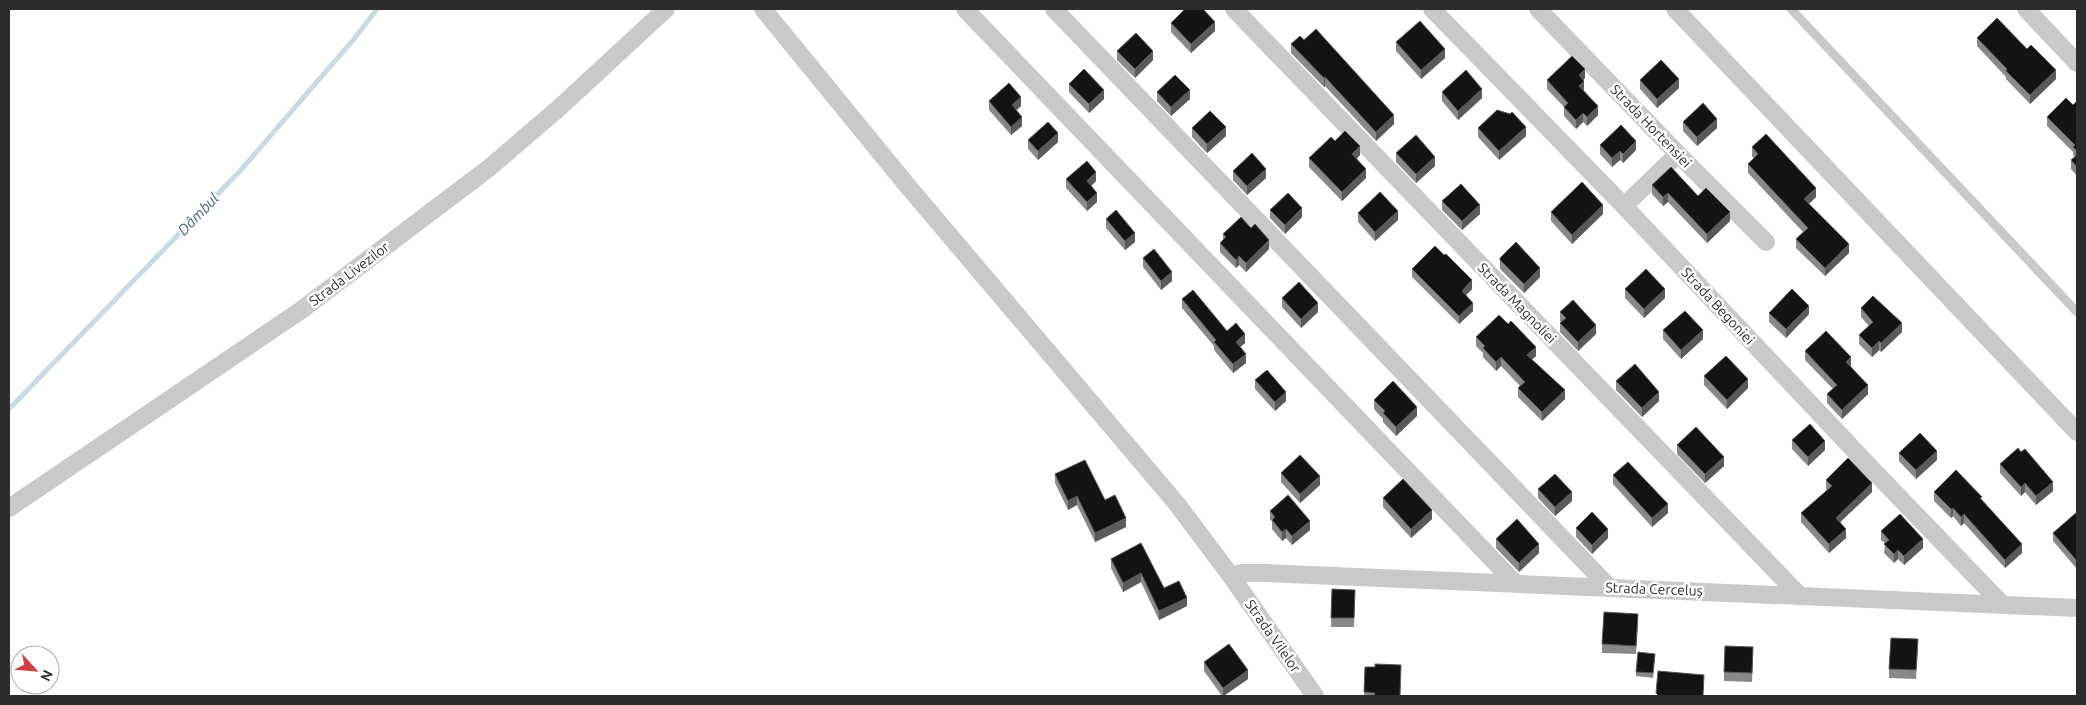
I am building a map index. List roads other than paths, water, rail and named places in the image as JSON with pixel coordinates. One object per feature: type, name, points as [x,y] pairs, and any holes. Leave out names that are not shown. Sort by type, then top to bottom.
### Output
[{"type":"street","name":"Strada Livezilor","points":[[9,508],[300,310],[465,186],[559,108],[666,9]]},
{"type":"street","name":"Strada Vilelor","points":[[763,9],[906,184],[1177,504],[1231,576],[1315,696]]},
{"type":"street","points":[[965,9],[1516,584]]},
{"type":"street","points":[[1054,9],[1609,587]]},
{"type":"street","name":"Strada Magnoliei","points":[[1234,9],[1800,596]]},
{"type":"street","name":"Strada Begoniei","points":[[1432,9],[1624,206],[2002,604]]},
{"type":"street","name":"Strada Hortensiei","points":[[1538,9],[1766,242]]},
{"type":"street","points":[[1675,9],[2077,432]]},
{"type":"street","points":[[2026,9],[2077,63]]},
{"type":"street","points":[[1624,206],[1678,154]]},
{"type":"street","name":"Strada Cerceluș","points":[[1231,576],[1241,573],[1260,572],[2077,608]]},
{"type":"lane","points":[[1791,9],[2077,312]]},
{"type":"waterway","name":"Dâmbul","points":[[9,409],[240,171],[354,39],[377,9]]}]
